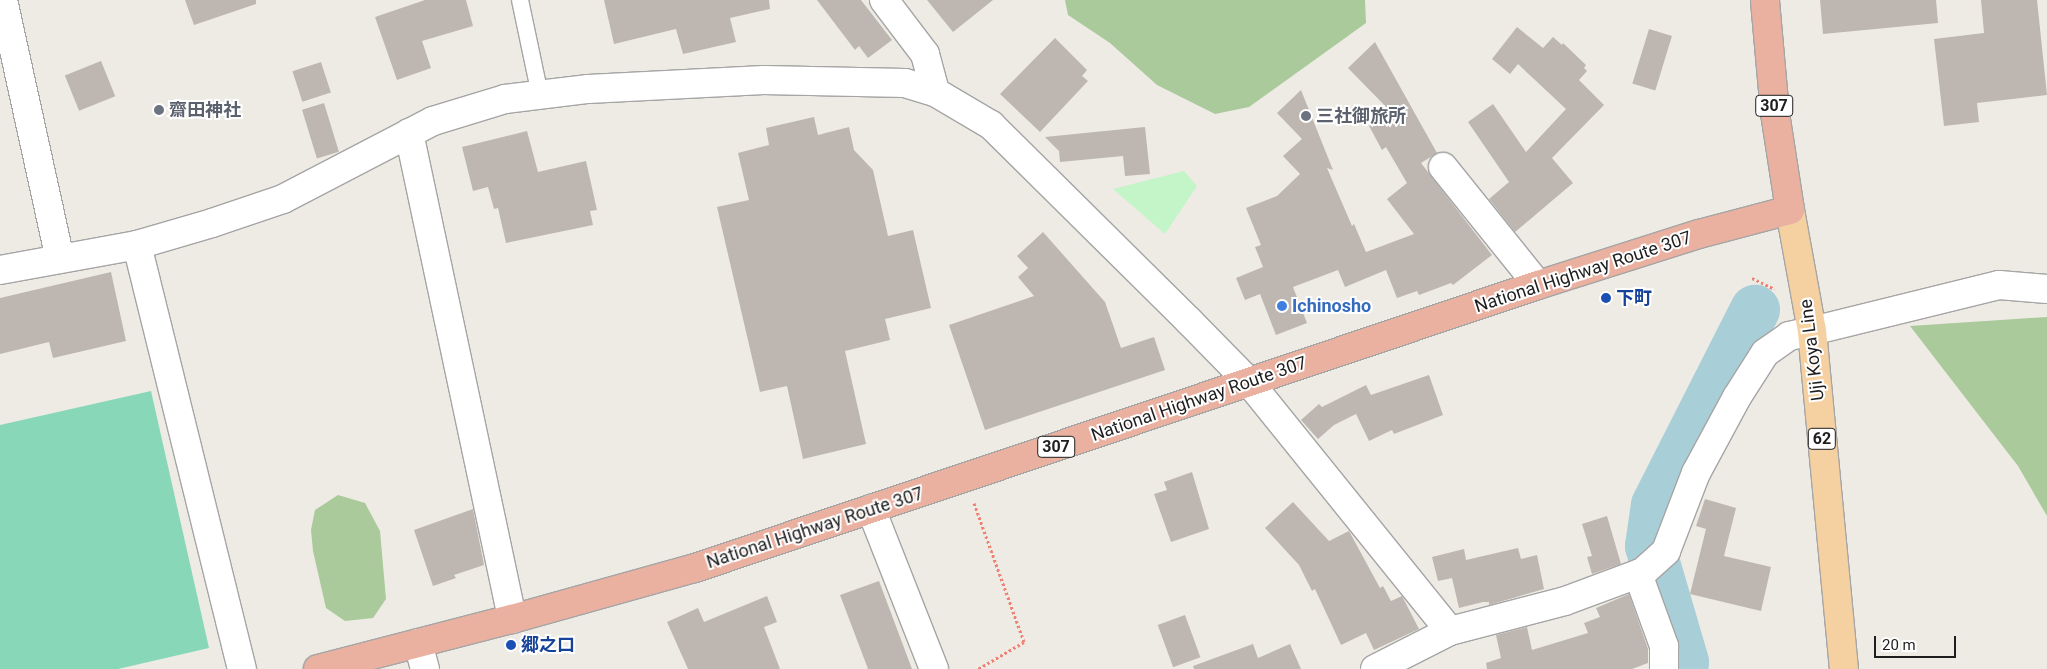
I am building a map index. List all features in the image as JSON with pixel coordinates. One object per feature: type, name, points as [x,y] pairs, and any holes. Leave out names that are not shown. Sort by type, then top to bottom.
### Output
[{"type":"highway","name":"307","points":[[1765,0],[1775,113],[1790,210]]},
{"type":"highway","name":"National Highway Route 307","points":[[318,669],[512,619],[695,568],[1538,285],[1699,234],[1790,210]]},
{"type":"main road","name":"Uji Koya Line","points":[[1790,210],[1812,330],[1844,669]]},
{"type":"street","points":[[3,0],[60,259]]},
{"type":"street","points":[[884,0],[925,54],[935,92]]},
{"type":"street","points":[[0,270],[137,245],[283,199],[433,121],[505,99],[588,89],[764,80],[905,83],[935,92],[991,125],[1249,382],[1450,631]]},
{"type":"street","points":[[409,133],[512,619]]},
{"type":"street","points":[[1443,167],[1538,285]]},
{"type":"street","points":[[137,245],[242,669]]},
{"type":"street","points":[[1375,669],[1450,631],[1565,601],[1640,573],[1666,552],[1696,472],[1737,397],[1765,354],[1789,336],[1999,285],[2047,289]]},
{"type":"street","points":[[870,509],[934,669]]},
{"type":"street","points":[[1640,573],[1664,646],[1664,669]]},
{"type":"street","points":[[418,642],[425,669]]},
{"type":"lane","points":[[520,0],[540,95]]},
{"type":"path","points":[[972,495],[1024,642],[978,669]]},
{"type":"green space","points":[[1065,0],[1365,0],[1366,23],[1249,107],[1215,114],[1157,85],[1110,43],[1068,15]]},
{"type":"green space","points":[[1184,171],[1197,186],[1165,234],[1113,189]]},
{"type":"green space","points":[[2047,317],[2047,516],[2018,466],[1910,326]]},
{"type":"green space","points":[[151,391],[209,648],[118,669],[0,669],[0,425]]},
{"type":"green space","points":[[338,495],[365,503],[380,531],[386,599],[373,618],[345,621],[326,608],[313,551],[311,530],[315,510]]},
{"type":"building","points":[[185,0],[256,0],[256,4],[194,25]]},
{"type":"building","points":[[425,0],[466,0],[473,26],[422,41],[431,68],[397,80],[375,17]]},
{"type":"building","points":[[604,0],[769,0],[770,9],[730,18],[736,42],[683,54],[676,29],[614,44]]},
{"type":"building","points":[[817,0],[861,0],[892,40],[868,58],[859,46],[855,50]]},
{"type":"building","points":[[927,0],[993,0],[953,32]]},
{"type":"building","points":[[1820,0],[1936,0],[1938,23],[1823,34]]},
{"type":"building","points":[[1981,0],[2037,0],[2047,95],[1977,103],[1979,122],[1944,126],[1934,39],[1984,33]]},
{"type":"building","points":[[1517,27],[1543,48],[1553,37],[1562,45],[1563,43],[1586,65],[1584,68],[1587,71],[1579,80],[1604,105],[1552,158],[1573,183],[1515,232],[1489,199],[1509,182],[1468,122],[1493,104],[1526,152],[1566,109],[1518,64],[1510,74],[1492,59]]},
{"type":"building","points":[[1649,29],[1672,36],[1655,91],[1632,84]]},
{"type":"building","points":[[1055,38],[1087,70],[1082,76],[1088,81],[1040,132],[1000,94]]},
{"type":"building","points":[[1375,42],[1437,153],[1421,163],[1492,255],[1453,285],[1451,283],[1419,295],[1417,291],[1397,298],[1386,270],[1345,287],[1338,270],[1293,287],[1307,323],[1276,335],[1260,294],[1245,300],[1236,278],[1263,267],[1255,247],[1261,245],[1246,208],[1277,196],[1300,174],[1283,156],[1302,139],[1277,113],[1301,90],[1333,170],[1327,168],[1352,226],[1354,224],[1366,252],[1414,234],[1387,199],[1407,183],[1386,147],[1382,150],[1369,126],[1392,113],[1348,68]]},
{"type":"building","points":[[101,61],[115,96],[79,111],[65,76]]},
{"type":"building","points":[[321,62],[331,92],[302,102],[292,71]]},
{"type":"building","points":[[324,103],[339,152],[317,158],[302,110]]},
{"type":"building","points":[[814,117],[818,135],[849,127],[854,150],[873,170],[888,236],[913,230],[931,308],[885,319],[890,340],[845,351],[866,444],[803,459],[787,386],[760,392],[717,207],[749,200],[738,153],[769,145],[766,128]]},
{"type":"building","points":[[1145,127],[1150,174],[1125,176],[1123,156],[1060,162],[1059,151],[1045,137]]},
{"type":"building","points":[[527,131],[538,172],[586,161],[597,210],[590,211],[593,225],[506,243],[498,208],[494,209],[488,187],[473,191],[462,147]]},
{"type":"building","points":[[1043,232],[1105,302],[1121,348],[1154,337],[1165,370],[985,430],[949,325],[1034,296],[1018,277],[1028,268],[1017,256]]},
{"type":"building","points":[[111,272],[126,341],[53,358],[49,342],[0,354],[0,298]]},
{"type":"building","points":[[1429,375],[1443,415],[1394,434],[1392,430],[1369,441],[1356,414],[1334,425],[1318,439],[1301,420],[1319,404],[1322,407],[1366,385],[1371,395]]},
{"type":"building","points":[[1192,472],[1209,529],[1171,542],[1154,494],[1167,490],[1164,482]]},
{"type":"building","points":[[1705,499],[1736,508],[1724,556],[1771,567],[1761,611],[1690,594],[1706,529],[1696,526]]},
{"type":"building","points":[[1293,502],[1329,541],[1349,531],[1380,588],[1383,586],[1391,601],[1402,596],[1419,629],[1374,650],[1366,633],[1341,645],[1315,589],[1312,591],[1299,565],[1265,528]]},
{"type":"building","points":[[473,509],[484,565],[454,575],[456,578],[433,586],[414,530]]},
{"type":"building","points":[[1607,516],[1621,564],[1592,574],[1587,557],[1592,556],[1582,524]]},
{"type":"building","points":[[1518,548],[1521,559],[1537,555],[1544,589],[1489,605],[1489,602],[1483,602],[1459,608],[1452,578],[1438,581],[1432,557],[1464,549],[1466,560]]},
{"type":"building","points":[[879,581],[912,669],[868,669],[840,595]]},
{"type":"building","points":[[1629,594],[1648,649],[1648,663],[1632,669],[1487,669],[1486,663],[1501,658],[1496,635],[1527,627],[1532,650],[1588,633],[1584,623],[1600,617],[1596,608]]},
{"type":"building","points":[[767,596],[777,622],[764,627],[780,669],[688,669],[667,622],[698,608],[704,622]]},
{"type":"building","points":[[1185,615],[1200,657],[1173,667],[1158,625]]},
{"type":"building","points":[[1253,644],[1258,658],[1290,644],[1301,669],[1194,669],[1193,666]]},
{"type":"waterway","points":[[1682,669],[1684,662],[1650,546],[1656,505],[1755,310]]},
{"type":"place","name":"齋田神社","points":[[159,110]]},
{"type":"place","name":"三社御旅所","points":[[1306,116]]},
{"type":"place","name":"下町","points":[[1606,298]]},
{"type":"place","name":"Ichinosho","points":[[1282,306]]},
{"type":"place","name":"郷之口","points":[[511,645]]}]
